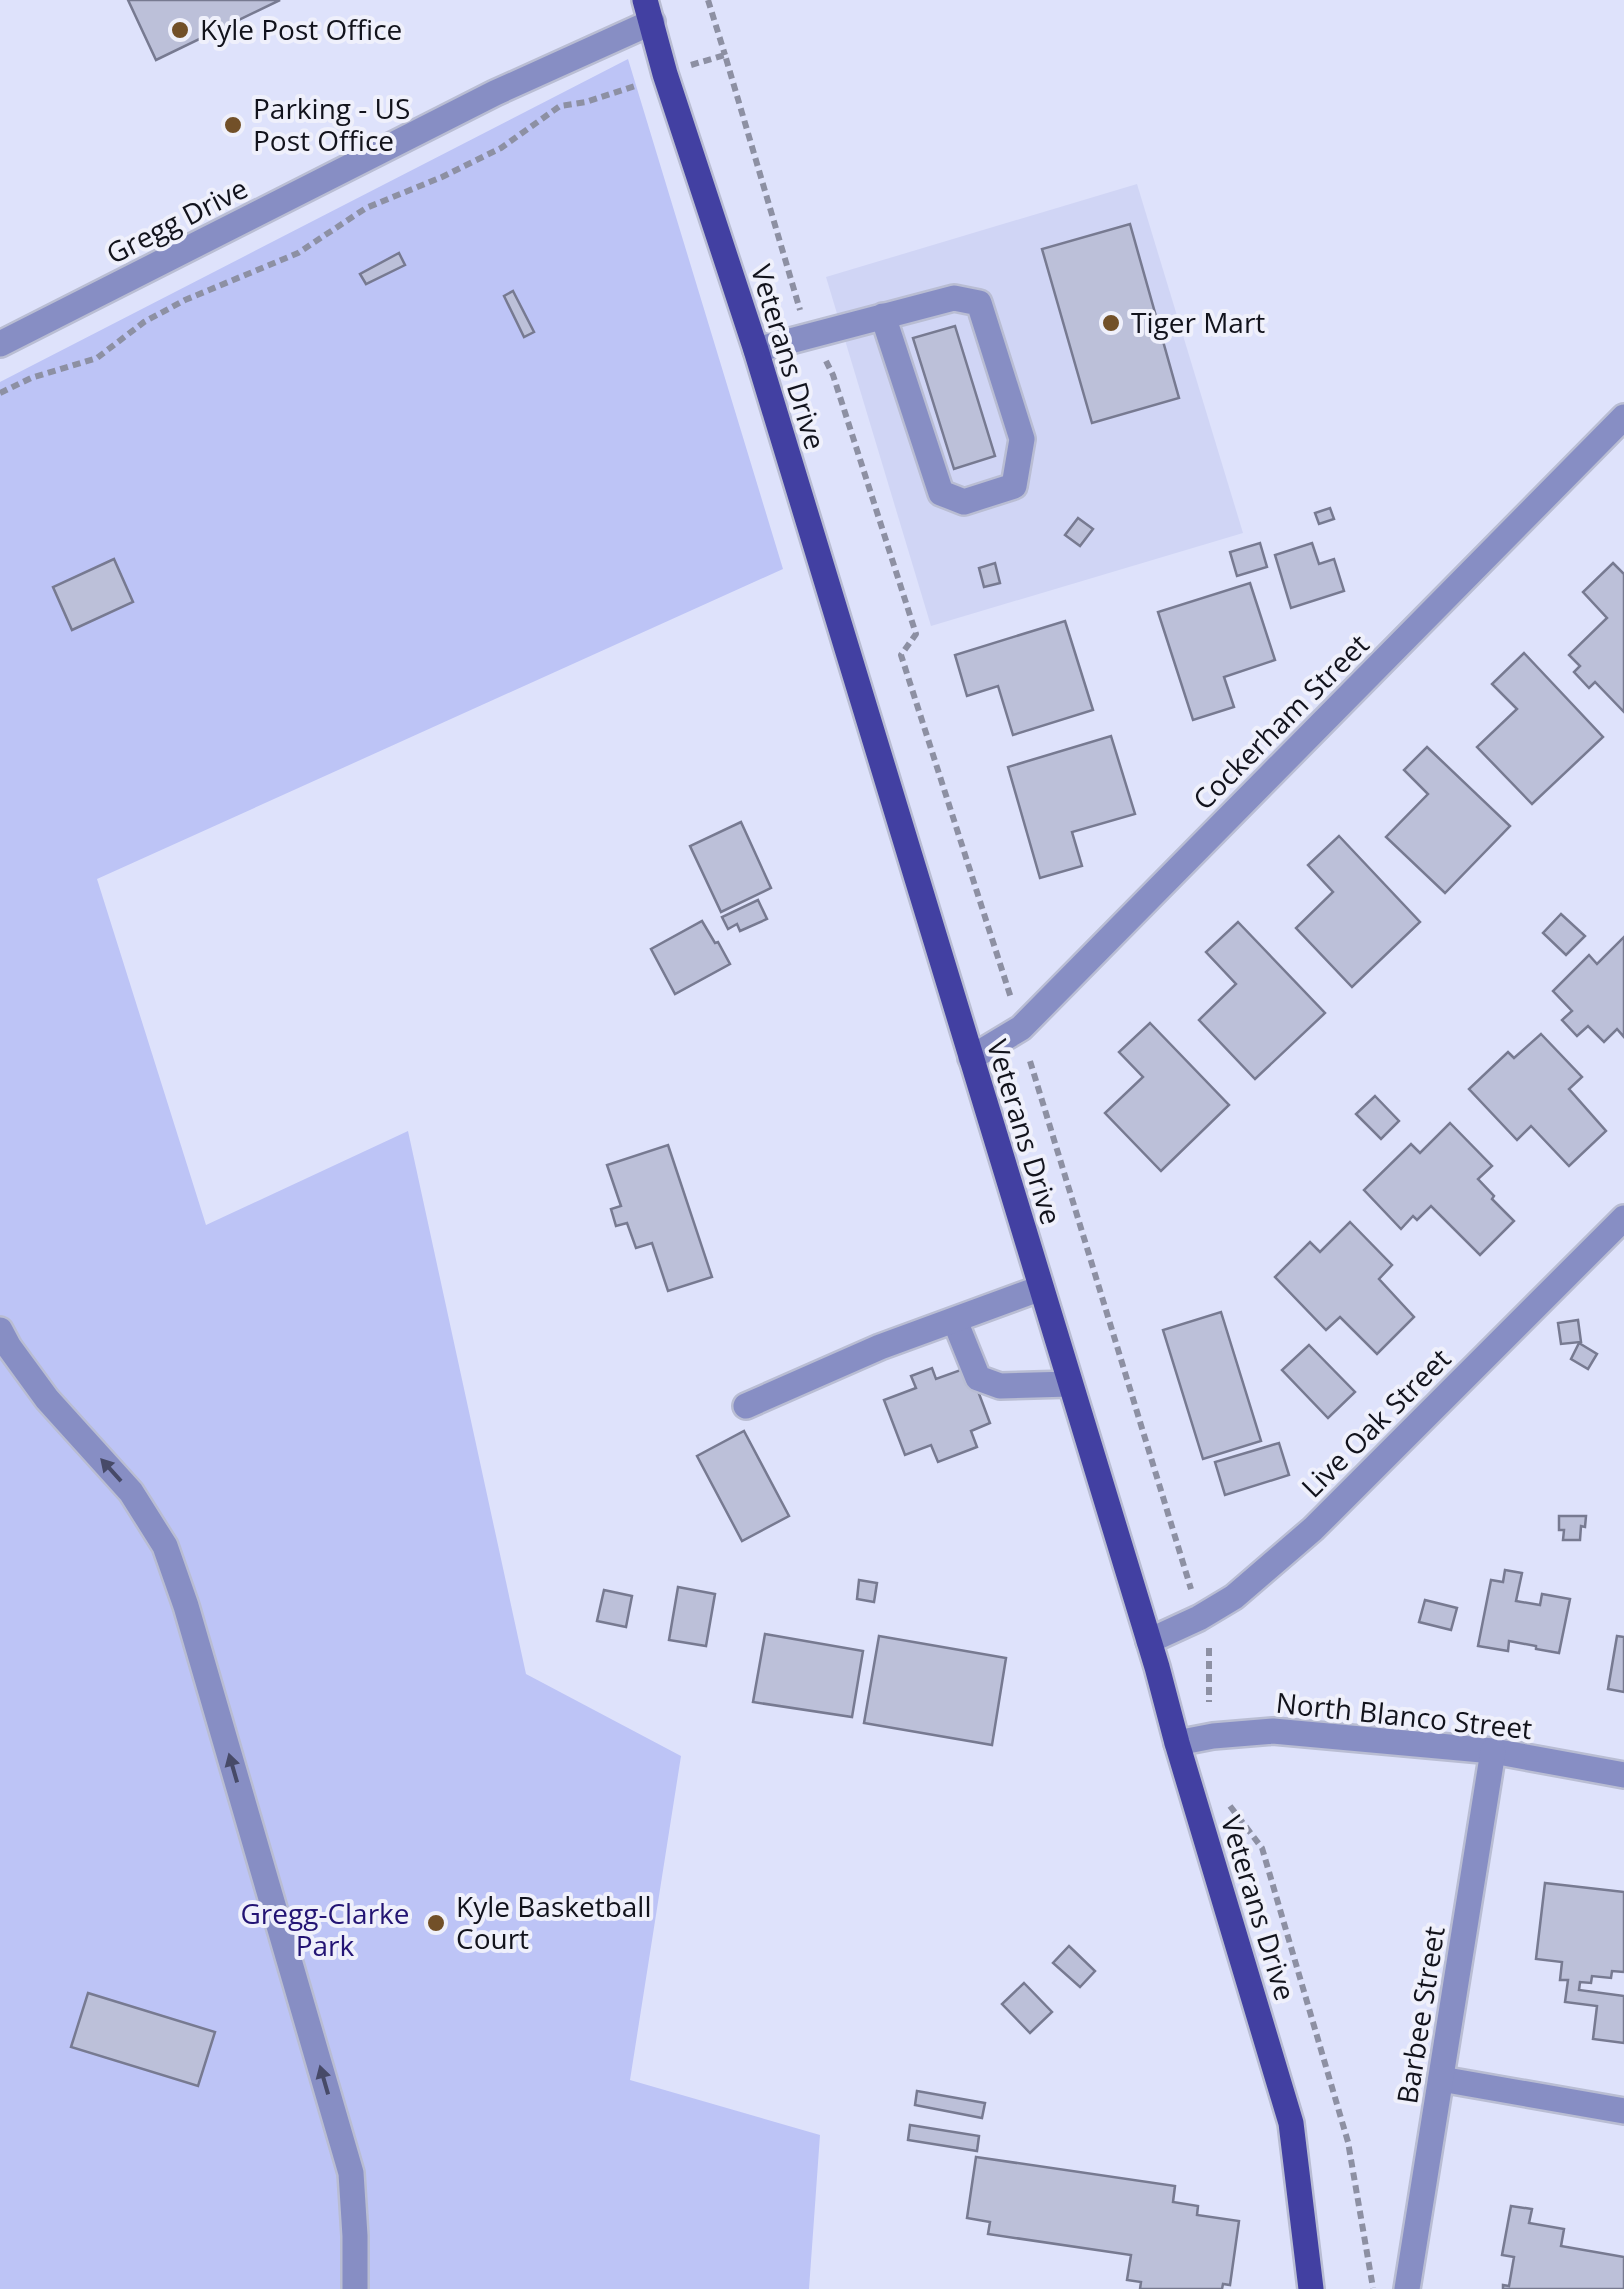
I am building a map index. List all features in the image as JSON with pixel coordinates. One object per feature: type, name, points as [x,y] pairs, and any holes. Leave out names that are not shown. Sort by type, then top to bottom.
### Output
[{"type":"main road","name":"Veterans Drive","points":[[649,11],[1149,1641],[1291,2122],[1311,2289]]},
{"type":"street","name":"Gregg Drive","points":[[0,344],[649,11]]},
{"type":"street","points":[[756,350],[813,336],[883,316],[954,298],[980,304],[1022,439],[1014,486],[964,502],[941,493],[883,316]]},
{"type":"street","name":"Cockerham Street","points":[[970,1058],[1022,1028],[1624,416]]},
{"type":"street","name":"Live Oak Street","points":[[1149,1641],[1234,1598],[1313,1529],[1624,1218]]},
{"type":"street","points":[[746,1406],[880,1347],[1041,1288]]},
{"type":"street","points":[[954,1321],[978,1378],[1000,1386],[1070,1384]]},
{"type":"street","points":[[0,1330],[47,1399],[131,1492],[165,1546],[186,1606],[351,2173],[355,2289]]},
{"type":"street","name":"North Blanco Street","points":[[1177,1743],[1274,1731],[1494,1751],[1624,1774]]},
{"type":"street","name":"Barbee Street","points":[[1406,2289],[1494,1751]]},
{"type":"street","points":[[1442,2079],[1624,2112]]},
{"type":"path","points":[[708,0],[796,304],[833,374],[916,634],[902,654],[1012,1004]]},
{"type":"path","points":[[687,66],[725,54]]},
{"type":"path","points":[[0,394],[31,378],[97,358],[144,322],[185,300],[298,253],[366,208],[501,148],[560,106],[586,102],[639,84]]},
{"type":"path","points":[[1030,1061],[1194,1599]]},
{"type":"path","points":[[1209,1644],[1209,1702]]},
{"type":"path","points":[[1225,1799],[1262,1848],[1348,2142],[1374,2289]]},
{"type":"shaded area","points":[[1137,184],[1243,533],[931,626],[826,277]]},
{"type":"green space","name":"Gregg-Clarke Park","points":[[628,59],[783,569],[97,879],[206,1225],[408,1131],[526,1674],[681,1756],[630,2080],[820,2135],[809,2289],[0,2289],[0,382]]},
{"type":"building","name":"Kyle Post Office","points":[[128,0],[280,0],[156,60]]},
{"type":"building","name":"Tiger Mart","points":[[1130,224],[1179,398],[1092,423],[1042,249]]},
{"type":"building","points":[[399,253],[405,265],[366,284],[360,274]]},
{"type":"building","points":[[513,291],[534,332],[524,337],[504,296]]},
{"type":"building","points":[[955,326],[995,456],[954,469],[913,338]]},
{"type":"building","points":[[1330,508],[1334,519],[1319,524],[1315,513]]},
{"type":"building","points":[[1078,518],[1093,529],[1080,546],[1065,535]]},
{"type":"building","points":[[1260,543],[1267,567],[1237,576],[1230,552]]},
{"type":"building","points":[[1312,543],[1319,564],[1334,559],[1344,591],[1291,608],[1275,555]]},
{"type":"building","points":[[114,559],[133,602],[72,630],[53,587]]},
{"type":"building","points":[[995,563],[1000,583],[984,587],[979,568]]},
{"type":"building","points":[[1613,563],[1624,574],[1624,712],[1595,682],[1589,688],[1574,672],[1580,666],[1569,655],[1607,618],[1583,592]]},
{"type":"building","points":[[1250,583],[1275,660],[1224,677],[1234,707],[1193,720],[1158,612]]},
{"type":"building","points":[[1065,621],[1093,710],[1013,735],[998,686],[967,696],[955,655]]},
{"type":"building","points":[[1524,653],[1603,737],[1532,804],[1477,747],[1517,709],[1492,684]]},
{"type":"building","points":[[1111,736],[1135,814],[1072,832],[1082,866],[1040,878],[1008,767]]},
{"type":"building","points":[[1427,747],[1510,826],[1445,893],[1386,837],[1428,794],[1404,770]]},
{"type":"building","points":[[741,822],[771,888],[721,912],[690,846]]},
{"type":"building","points":[[1339,836],[1420,922],[1352,987],[1296,928],[1333,892],[1308,865]]},
{"type":"building","points":[[758,900],[767,919],[740,931],[737,924],[728,929],[722,917]]},
{"type":"building","points":[[1561,914],[1585,936],[1566,955],[1543,933]]},
{"type":"building","points":[[702,921],[730,964],[675,994],[651,949]]},
{"type":"building","points":[[1238,922],[1325,1013],[1255,1079],[1199,1020],[1236,984],[1206,952]]},
{"type":"building","points":[[1624,937],[1624,1037],[1617,1029],[1604,1042],[1588,1026],[1577,1036],[1562,1020],[1572,1011],[1553,991],[1589,955],[1597,964]]},
{"type":"building","points":[[1150,1023],[1229,1105],[1161,1171],[1105,1113],[1143,1077],[1119,1052]]},
{"type":"building","points":[[1541,1034],[1582,1077],[1569,1089],[1606,1131],[1569,1166],[1531,1126],[1517,1140],[1469,1089],[1508,1052],[1514,1058]]},
{"type":"building","points":[[1375,1096],[1399,1121],[1381,1139],[1356,1114]]},
{"type":"building","points":[[1450,1123],[1492,1166],[1478,1179],[1514,1221],[1480,1255],[1431,1206],[1417,1220],[1413,1216],[1401,1229],[1364,1190],[1411,1144],[1420,1153]]},
{"type":"building","points":[[668,1145],[712,1277],[668,1291],[652,1243],[636,1248],[627,1223],[616,1226],[611,1209],[621,1206],[607,1165]]},
{"type":"building","points":[[1350,1222],[1392,1265],[1379,1279],[1414,1317],[1377,1354],[1340,1317],[1326,1330],[1275,1277],[1310,1242],[1320,1252]]},
{"type":"building","points":[[1221,1312],[1261,1441],[1203,1459],[1163,1330]]},
{"type":"building","points":[[1578,1320],[1581,1342],[1561,1344],[1558,1323]]},
{"type":"building","points":[[1579,1343],[1597,1354],[1588,1369],[1571,1359]]},
{"type":"building","points":[[1309,1345],[1355,1392],[1328,1418],[1282,1370]]},
{"type":"building","points":[[969,1367],[990,1423],[971,1431],[977,1447],[938,1462],[931,1445],[905,1455],[884,1400],[916,1388],[911,1376],[932,1368],[936,1379]]},
{"type":"building","points":[[744,1431],[789,1516],[742,1541],[697,1456]]},
{"type":"building","points":[[1279,1443],[1289,1475],[1225,1495],[1215,1462]]},
{"type":"building","points":[[1559,1516],[1586,1516],[1580,1540],[1563,1540]]},
{"type":"building","points":[[1505,1570],[1522,1573],[1516,1601],[1540,1605],[1542,1594],[1570,1599],[1559,1653],[1509,1641],[1508,1651],[1478,1646],[1491,1580],[1503,1582]]},
{"type":"building","points":[[859,1580],[877,1583],[874,1602],[857,1599]]},
{"type":"building","points":[[678,1587],[715,1594],[706,1646],[669,1640]]},
{"type":"building","points":[[604,1590],[632,1596],[626,1627],[597,1621]]},
{"type":"building","points":[[1425,1600],[1457,1608],[1451,1630],[1419,1622]]},
{"type":"building","points":[[765,1634],[863,1651],[852,1717],[753,1702]]},
{"type":"building","points":[[879,1636],[1006,1658],[992,1745],[864,1723]]},
{"type":"building","points":[[1617,1636],[1624,1637],[1624,1692],[1608,1689]]},
{"type":"building","points":[[1545,1883],[1624,1892],[1624,1972],[1612,1971],[1611,1978],[1592,1976],[1591,1983],[1580,1982],[1579,1990],[1624,1996],[1624,2043],[1593,2039],[1597,2006],[1565,2002],[1568,1980],[1560,1980],[1562,1962],[1536,1959]]},
{"type":"building","points":[[1069,1946],[1095,1971],[1080,1987],[1053,1963]]},
{"type":"building","points":[[1024,1983],[1052,2012],[1030,2033],[1002,2004]]},
{"type":"building","points":[[88,1993],[215,2032],[198,2086],[71,2047]]},
{"type":"building","points":[[917,2091],[985,2103],[982,2118],[915,2105]]},
{"type":"building","points":[[910,2125],[979,2136],[977,2151],[908,2140]]},
{"type":"building","points":[[976,2157],[1175,2186],[1173,2202],[1198,2206],[1197,2215],[1239,2221],[1230,2285],[1223,2284],[1222,2289],[1140,2289],[1141,2282],[1127,2280],[1131,2255],[988,2234],[990,2222],[967,2218]]},
{"type":"building","points":[[1511,2206],[1532,2209],[1529,2223],[1564,2229],[1561,2246],[1624,2257],[1624,2289],[1503,2289],[1503,2285],[1509,2286],[1514,2257],[1502,2255]]},
{"type":"place","name":"Kyle Post Office","points":[[180,30]]},
{"type":"place","name":"Parking - US Post Office","points":[[233,125]]},
{"type":"place","name":"Tiger Mart","points":[[1111,323]]},
{"type":"place","name":"Kyle Basketball Court","points":[[436,1923]]}]
